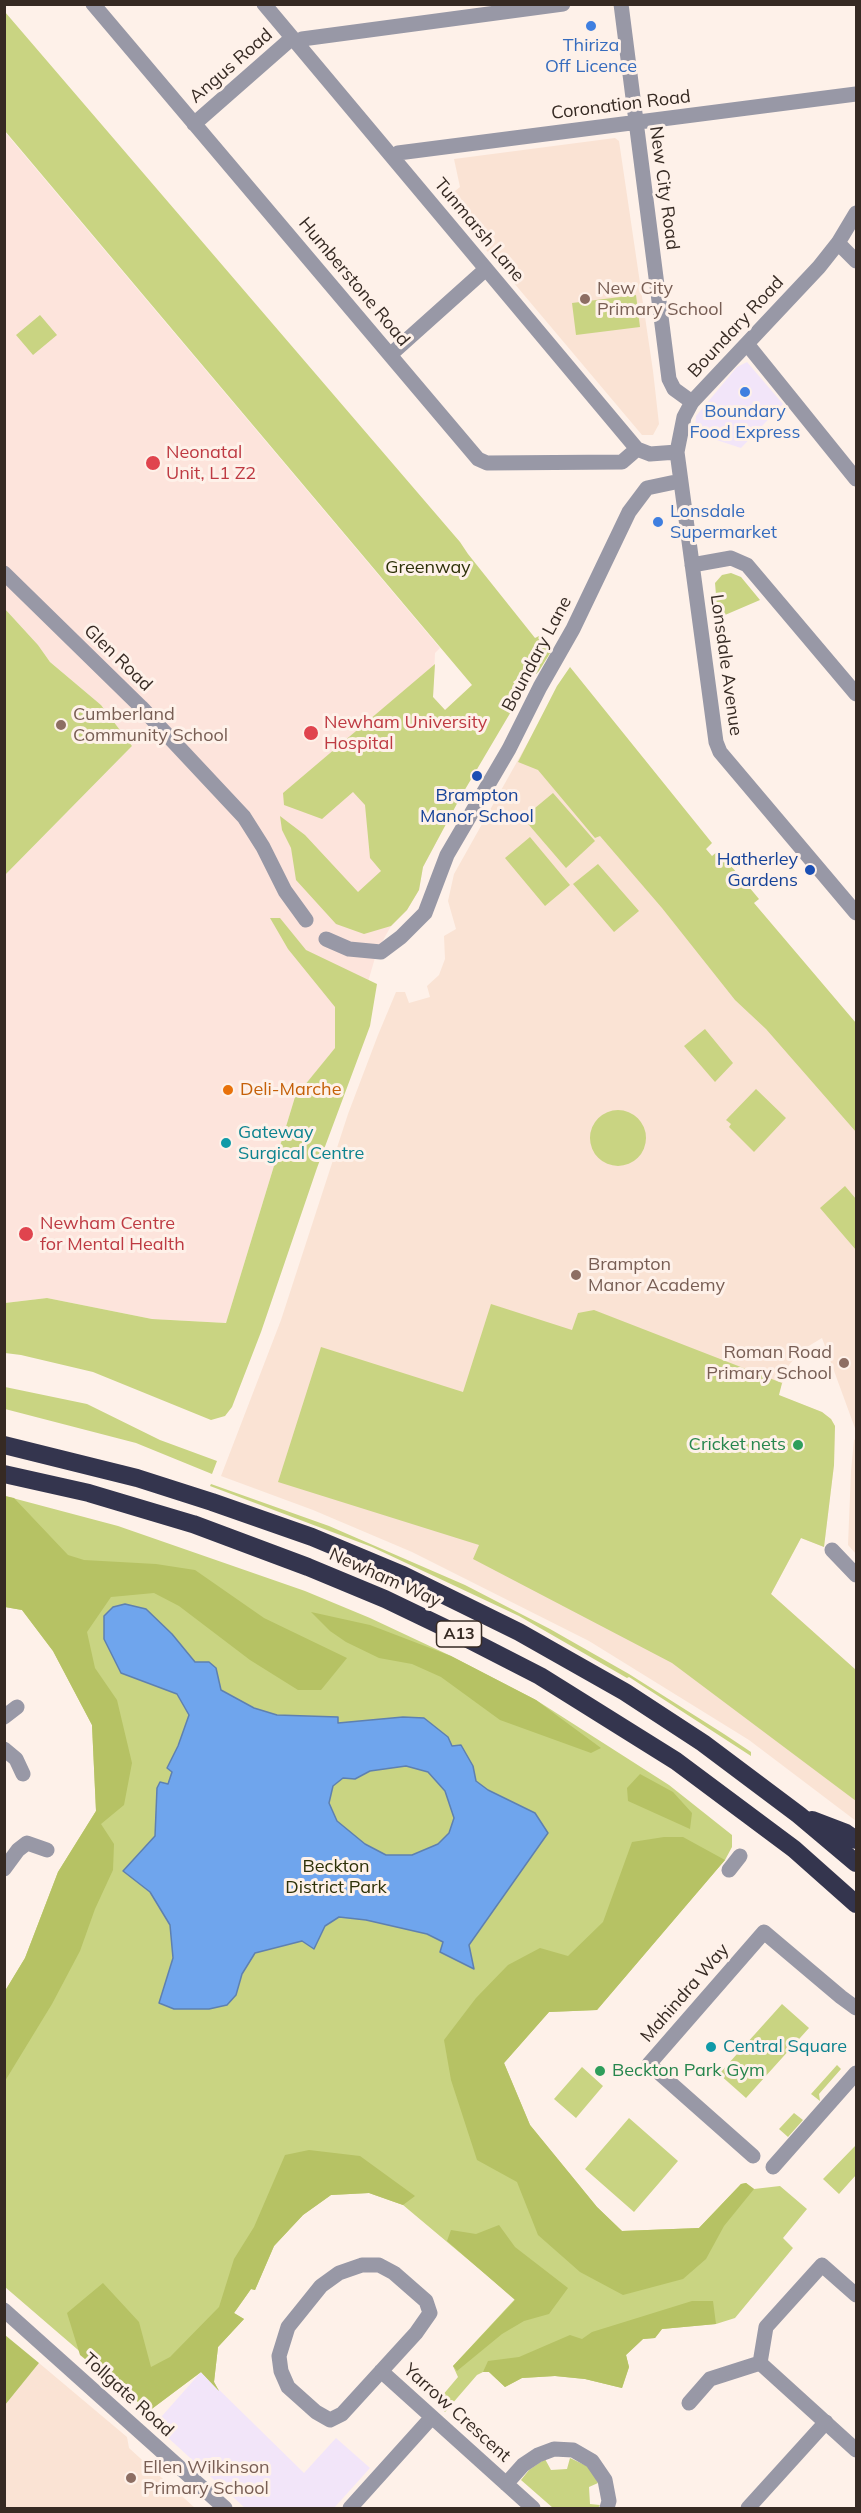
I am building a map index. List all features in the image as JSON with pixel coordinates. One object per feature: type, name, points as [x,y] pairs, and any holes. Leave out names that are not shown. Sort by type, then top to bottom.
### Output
[{"type":"highway","name":"Newham Way","points":[[4,1445],[137,1478],[201,1498],[312,1537],[403,1575],[519,1632],[625,1692],[703,1743],[799,1815],[856,1863]]},
{"type":"highway","name":"Newham Way","points":[[4,1474],[89,1493],[193,1524],[385,1599],[462,1636],[540,1676],[676,1761],[794,1849],[856,1904]]},
{"type":"highway","points":[[799,1815],[846,1833],[856,1840]]},
{"type":"street","name":"Humberstone Road","points":[[93,4],[478,459],[487,463],[622,462],[637,449]]},
{"type":"street","name":"Tunmarsh Lane","points":[[264,4],[637,449]]},
{"type":"street","points":[[294,41],[563,4]]},
{"type":"street","name":"New City Road","points":[[621,4],[669,379],[674,389],[692,402]]},
{"type":"street","name":"Angus Road","points":[[195,124],[294,41]]},
{"type":"street","name":"Coronation Road","points":[[393,157],[398,153],[856,94]]},
{"type":"street","name":"Boundary Road","points":[[680,481],[677,452],[684,417],[692,402],[819,267],[838,243],[856,213]]},
{"type":"street","points":[[838,243],[856,261]]},
{"type":"street","points":[[390,355],[486,269]]},
{"type":"street","points":[[747,344],[856,479]]},
{"type":"street","points":[[637,449],[650,454],[677,452]]},
{"type":"street","name":"Lonsdale Avenue","points":[[680,481],[716,742],[720,752],[856,913]]},
{"type":"street","name":"Boundary Lane","points":[[326,939],[349,949],[381,952],[400,938],[425,913],[447,855],[509,748],[573,629],[629,512],[647,488],[680,481]]},
{"type":"street","points":[[692,565],[731,558],[747,565],[856,694]]},
{"type":"street","name":"Glen Road","points":[[4,573],[158,725],[244,817],[263,847],[285,891],[306,920]]},
{"type":"street","points":[[832,1550],[856,1575]]},
{"type":"street","points":[[4,1717],[17,1707]]},
{"type":"street","points":[[4,1749],[16,1759],[23,1774]]},
{"type":"street","points":[[5,1869],[18,1850],[27,1843],[47,1850]]},
{"type":"street","points":[[729,1870],[740,1856]]},
{"type":"street","name":"Mahindra Way","points":[[753,2156],[649,2064],[764,1932],[856,2008]]},
{"type":"street","points":[[773,2167],[856,2073]]},
{"type":"street","points":[[362,2265],[379,2265],[394,2273],[426,2301],[430,2313],[381,2371],[342,2414],[330,2421],[316,2412],[288,2387],[281,2372],[279,2356],[288,2327],[306,2302],[321,2286],[339,2273],[362,2265]]},
{"type":"street","points":[[760,2363],[766,2327],[822,2265],[856,2295]]},
{"type":"street","name":"Tollgate Road","points":[[4,2310],[225,2508]]},
{"type":"street","points":[[689,2403],[710,2379],[760,2363]]},
{"type":"street","points":[[760,2363],[856,2450]]},
{"type":"street","name":"Yarrow Crescent","points":[[381,2371],[533,2508]]},
{"type":"street","points":[[350,2508],[432,2417]]},
{"type":"street","points":[[748,2508],[826,2422]]},
{"type":"street","name":"Yarrow Crescent","points":[[506,2484],[523,2465],[538,2455],[554,2449],[573,2450],[592,2461],[605,2480],[609,2501],[607,2508]]},
{"type":"shaded area","name":"Newham University Hospital","points":[[4,131],[440,648],[435,653],[433,697],[445,710],[472,685],[460,798],[423,867],[419,890],[407,910],[391,926],[377,951],[356,1023],[295,1097],[226,1323],[152,1319],[47,1298],[5,1303],[5,875],[132,746],[101,705],[50,662],[38,645],[5,609]]},
{"type":"shaded area","name":"New City Primary School","points":[[615,138],[619,141],[653,371],[659,424],[653,435],[642,435],[444,200],[460,187],[454,159]]},
{"type":"shaded area","points":[[747,362],[783,404],[741,448],[695,433],[696,416],[737,367]]},
{"type":"shaded area","name":"Brampton Manor Academy","points":[[541,719],[856,1089],[856,1431],[822,1338],[802,1350],[789,1365],[778,1395],[822,1412],[831,1419],[835,1426],[834,1465],[824,1547],[801,1538],[771,1594],[856,1670],[856,1821],[749,1740],[589,1641],[412,1552],[313,1510],[221,1476],[281,1320],[348,1114],[396,992],[405,992],[409,1003],[430,997],[427,986],[439,975],[445,959],[444,936],[456,929],[448,901],[454,874]]},
{"type":"shaded area","points":[[856,1439],[856,1554],[848,1545],[851,1471],[854,1440]]},
{"type":"shaded area","points":[[39,2363],[127,2437],[129,2448],[195,2508],[5,2508],[5,2405]]},
{"type":"shaded area","points":[[201,2372],[304,2473],[336,2438],[370,2468],[334,2508],[245,2508],[154,2425]]},
{"type":"green space","name":"Greenway","points":[[5,12],[460,542],[535,638],[539,636],[552,650],[536,674],[532,669],[513,682],[522,693],[460,798],[423,867],[419,890],[407,910],[391,926],[364,934],[336,924],[296,880],[291,848],[282,830],[280,816],[305,835],[358,892],[381,871],[370,858],[365,805],[353,792],[322,819],[284,805],[283,793],[435,664],[433,697],[445,710],[472,685],[5,131]]},
{"type":"green space","points":[[636,295],[640,327],[576,335],[572,303]]},
{"type":"green space","points":[[40,315],[57,335],[33,355],[16,335]]},
{"type":"green space","points":[[731,573],[741,577],[760,600],[718,618],[715,583],[722,575]]},
{"type":"green space","name":"Cumberland Community School","points":[[5,609],[38,645],[50,662],[101,705],[132,746],[5,875]]},
{"type":"green space","points":[[570,667],[712,843],[706,849],[712,856],[718,851],[737,873],[733,878],[739,885],[744,881],[759,899],[754,903],[856,1023],[856,1132],[766,1029],[735,1000],[662,908],[600,836],[595,838],[538,770],[518,762],[557,686]]},
{"type":"green space","points":[[553,793],[595,841],[566,868],[523,818]]},
{"type":"green space","points":[[530,837],[570,885],[545,906],[505,858]]},
{"type":"green space","points":[[598,864],[639,911],[614,932],[573,884]]},
{"type":"green space","points":[[270,918],[280,918],[306,950],[377,984],[370,1026],[232,1407],[225,1416],[211,1420],[93,1372],[5,1353],[5,1303],[47,1298],[152,1319],[226,1323],[295,1097],[335,1048],[335,1007],[288,949]]},
{"type":"green space","points":[[705,1029],[733,1063],[715,1082],[684,1046]]},
{"type":"green space","points":[[756,1089],[786,1118],[754,1152],[729,1127],[731,1124],[726,1120]]},
{"type":"green space","points":[[618,1110],[629,1112],[638,1118],[644,1127],[646,1138],[644,1149],[638,1158],[629,1164],[618,1166],[607,1164],[598,1158],[592,1149],[590,1138],[592,1127],[598,1118],[607,1112]]},
{"type":"green space","points":[[845,1186],[856,1199],[856,1250],[820,1208]]},
{"type":"green space","points":[[491,1304],[572,1330],[578,1313],[594,1310],[782,1383],[779,1395],[822,1412],[831,1419],[835,1426],[834,1465],[824,1547],[801,1538],[771,1594],[856,1670],[856,1801],[672,1663],[473,1559],[479,1545],[278,1482],[321,1347],[463,1392]]},
{"type":"green space","points":[[5,1387],[87,1404],[160,1440],[217,1461],[212,1474],[136,1443],[5,1409]]},
{"type":"green space","points":[[211,1484],[329,1526],[465,1585],[550,1629],[629,1674],[751,1752],[751,1756],[629,1677],[627,1678],[519,1616],[372,1547],[210,1486]]},
{"type":"green space","name":"Beckton District Park","points":[[5,1496],[118,1526],[305,1591],[370,1618],[451,1656],[536,1700],[669,1785],[732,1835],[732,1847],[725,1860],[597,2010],[549,2012],[504,2063],[530,2125],[597,2207],[622,2231],[699,2228],[741,2184],[746,2183],[754,2189],[780,2186],[807,2209],[783,2238],[793,2248],[735,2318],[716,2324],[662,2329],[655,2338],[643,2339],[626,2355],[629,2367],[622,2388],[585,2379],[555,2376],[522,2378],[505,2387],[489,2372],[483,2372],[477,2375],[445,2412],[436,2403],[458,2377],[453,2366],[515,2299],[403,2205],[369,2193],[331,2195],[303,2215],[274,2246],[255,2290],[251,2289],[234,2313],[244,2319],[218,2347],[214,2382],[219,2391],[201,2372],[149,2411],[5,2287],[5,1991],[25,1958],[58,1872],[96,1811],[92,1725],[53,1651],[22,1610],[5,1607]]},
{"type":"green space","points":[[5,1496],[14,1498],[68,1555],[84,1560],[156,1564],[195,1570],[264,1618],[347,1658],[321,1690],[298,1690],[250,1660],[179,1606],[154,1593],[111,1597],[87,1632],[95,1668],[117,1700],[132,1763],[124,1805],[101,1824],[114,1844],[113,1870],[95,1909],[80,1951],[52,2004],[5,2081],[5,1991],[25,1958],[58,1872],[96,1811],[92,1725],[53,1651],[22,1610],[5,1607]]},
{"type":"green space","points":[[311,1612],[370,1625],[451,1656],[536,1700],[601,1748],[591,1753],[500,1720],[441,1677],[412,1664],[379,1658],[346,1642],[330,1631]]},
{"type":"green space","points":[[640,1774],[673,1792],[692,1813],[690,1829],[628,1801],[627,1788]]},
{"type":"green space","points":[[664,1837],[683,1837],[725,1860],[597,2010],[549,2012],[504,2063],[530,2125],[597,2207],[622,2231],[699,2228],[741,2184],[746,2183],[754,2189],[724,2226],[706,2259],[683,2279],[623,2295],[580,2272],[538,2235],[517,2182],[477,2160],[451,2080],[444,2040],[476,1998],[508,1965],[540,1948],[568,1956],[603,1922],[632,1842]]},
{"type":"green space","points":[[782,2004],[809,2028],[746,2098],[719,2074]]},
{"type":"green space","points":[[837,2065],[841,2069],[819,2094],[820,2101],[811,2094]]},
{"type":"green space","points":[[582,2067],[603,2086],[576,2118],[554,2099]]},
{"type":"green space","points":[[794,2113],[803,2120],[788,2137],[779,2129]]},
{"type":"green space","points":[[629,2118],[678,2161],[634,2212],[585,2169]]},
{"type":"green space","points":[[856,2145],[856,2175],[839,2194],[823,2179]]},
{"type":"green space","points":[[309,2150],[360,2156],[415,2196],[403,2205],[369,2193],[331,2195],[303,2215],[274,2246],[255,2290],[251,2289],[234,2313],[244,2319],[218,2347],[214,2382],[219,2391],[201,2372],[149,2411],[80,2355],[67,2313],[103,2283],[139,2322],[151,2367],[170,2357],[219,2307],[234,2259],[254,2227],[285,2155]]},
{"type":"green space","points":[[499,2225],[515,2247],[568,2288],[549,2314],[524,2321],[502,2334],[457,2371],[453,2366],[515,2300],[447,2241],[451,2230],[476,2234]]},
{"type":"green space","points":[[692,2301],[713,2301],[716,2324],[662,2329],[655,2338],[643,2339],[626,2355],[629,2367],[622,2388],[585,2379],[555,2376],[522,2378],[505,2387],[489,2372],[483,2372],[488,2361],[519,2357],[570,2335],[582,2339],[592,2332]]},
{"type":"green space","points":[[5,2335],[39,2363],[5,2405]]},
{"type":"green space","points":[[570,2458],[587,2466],[594,2475],[598,2483],[589,2487],[590,2504],[600,2505],[598,2508],[553,2508],[521,2480],[529,2470],[545,2459],[551,2470],[567,2469]]},
{"type":"water","points":[[125,1604],[146,1609],[172,1634],[195,1662],[209,1662],[216,1668],[221,1690],[254,1708],[277,1715],[338,1717],[338,1723],[403,1717],[424,1718],[448,1737],[452,1746],[461,1745],[473,1766],[476,1781],[488,1790],[535,1813],[548,1833],[469,1945],[474,1969],[440,1952],[443,1942],[427,1934],[366,1920],[339,1917],[325,1926],[314,1949],[302,1941],[255,1953],[242,1974],[236,1995],[227,2005],[209,2009],[174,2009],[159,2003],[173,1958],[170,1925],[150,1892],[123,1871],[155,1836],[157,1788],[160,1782],[168,1784],[172,1772],[167,1768],[189,1715],[177,1694],[121,1673],[104,1639],[104,1616],[113,1607]],"holes":[[[406,1766],[428,1772],[445,1791],[454,1818],[449,1833],[438,1844],[412,1855],[386,1855],[365,1844],[337,1821],[329,1803],[333,1786],[343,1778],[355,1779],[370,1771]]]},
{"type":"place","name":"Thiriza Off Licence","points":[[591,26]]},
{"type":"place","name":"New City Primary School","points":[[585,299]]},
{"type":"place","name":"Boundary Food Express","points":[[745,392]]},
{"type":"place","name":"Neonatal Unit, L1 Z2","points":[[153,463]]},
{"type":"place","name":"Lonsdale Supermarket","points":[[658,522]]},
{"type":"place","name":"Cumberland Community School","points":[[61,725]]},
{"type":"place","name":"Newham University Hospital","points":[[311,733]]},
{"type":"place","name":"Brampton Manor School","points":[[477,776]]},
{"type":"place","name":"Hatherley Gardens","points":[[810,870]]},
{"type":"place","name":"Deli-Marche","points":[[228,1090]]},
{"type":"place","name":"Gateway Surgical Centre","points":[[226,1143]]},
{"type":"place","name":"Newham Centre for Mental Health","points":[[26,1234]]},
{"type":"place","name":"Brampton Manor Academy","points":[[576,1275]]},
{"type":"place","name":"Roman Road Primary School","points":[[844,1363]]},
{"type":"place","name":"Cricket nets","points":[[798,1445]]},
{"type":"place","name":"Central Square","points":[[711,2047]]},
{"type":"place","name":"Beckton Park Gym","points":[[600,2071]]},
{"type":"place","name":"Ellen Wilkinson Primary School","points":[[131,2478]]}]
